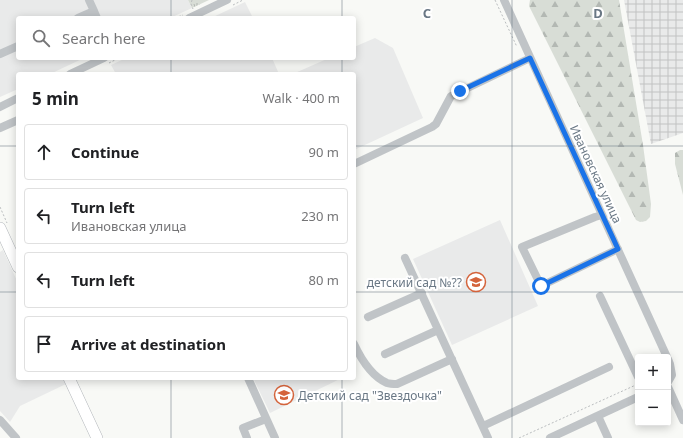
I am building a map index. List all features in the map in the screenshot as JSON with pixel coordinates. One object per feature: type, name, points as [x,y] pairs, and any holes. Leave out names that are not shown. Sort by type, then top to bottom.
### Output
[{"type":"main road","points":[[0,228],[16,263]]},
{"type":"main road","points":[[70,380],[97,438]]},
{"type":"street","points":[[89,0],[95,14]]},
{"type":"street","points":[[193,16],[227,0]]},
{"type":"street","name":"Ивановская улица","points":[[504,0],[666,354]]},
{"type":"street","points":[[0,54],[16,47]]},
{"type":"street","points":[[356,163],[432,127],[436,124],[451,96],[530,58]]},
{"type":"street","points":[[78,72],[100,60]]},
{"type":"street","points":[[0,107],[16,99]]},
{"type":"street","points":[[0,128],[16,121]]},
{"type":"street","points":[[602,215],[595,216],[522,247],[541,286],[618,249]]},
{"type":"street","points":[[405,258],[488,438]]},
{"type":"street","points":[[368,318],[422,293]]},
{"type":"street","points":[[600,296],[635,372]]},
{"type":"street","points":[[385,354],[438,330]]},
{"type":"street","points":[[356,348],[368,367],[376,376],[388,383],[397,384],[452,359]]},
{"type":"street","points":[[483,426],[609,367]]},
{"type":"street","points":[[249,380],[275,438]]},
{"type":"street","points":[[669,390],[683,420]]},
{"type":"street","points":[[550,438],[635,398]]},
{"type":"street","points":[[598,416],[608,438]]},
{"type":"street","points":[[247,438],[243,428],[266,419]]},
{"type":"street","points":[[0,420],[16,438]]},
{"type":"path","points":[[191,4],[192,0]]},
{"type":"path","points":[[519,438],[635,385]]},
{"type":"shaded area","points":[[0,0],[188,0],[192,8],[174,16],[16,16],[16,60],[80,60],[54,72],[16,72],[16,90],[0,97]]},
{"type":"shaded area","points":[[624,0],[683,0],[683,133],[651,144]]},
{"type":"shaded area","points":[[245,2],[252,16],[215,16]]},
{"type":"shaded area","points":[[375,38],[393,48],[423,118],[356,149],[356,72],[297,72],[324,60],[356,60],[356,46]]},
{"type":"shaded area","points":[[122,60],[273,60],[278,72],[115,72],[111,65]]},
{"type":"shaded area","name":"детский сад №??","points":[[500,220],[538,306],[452,345],[413,259]]},
{"type":"shaded area","points":[[3,250],[16,279],[16,380],[64,380],[66,384],[20,406],[10,422],[0,411],[0,252]]},
{"type":"shaded area","name":"Детский сад \"Звездочка\"","points":[[254,380],[338,380],[270,413]]},
{"type":"green space","points":[[188,0],[209,0],[192,8]]},
{"type":"green space","points":[[530,0],[619,0],[643,145],[651,204],[650,217],[646,221],[640,222],[636,220],[529,6]]},
{"type":"green space","points":[[683,150],[683,195],[675,164],[675,153]]},
{"type":"place","name":"детский сад №??","points":[[476,282]]},
{"type":"place","name":"Детский сад \"Звездочка\"","points":[[284,395]]},
{"type":"route","points":[[460,91],[530,58],[618,249],[541,286]]}]
